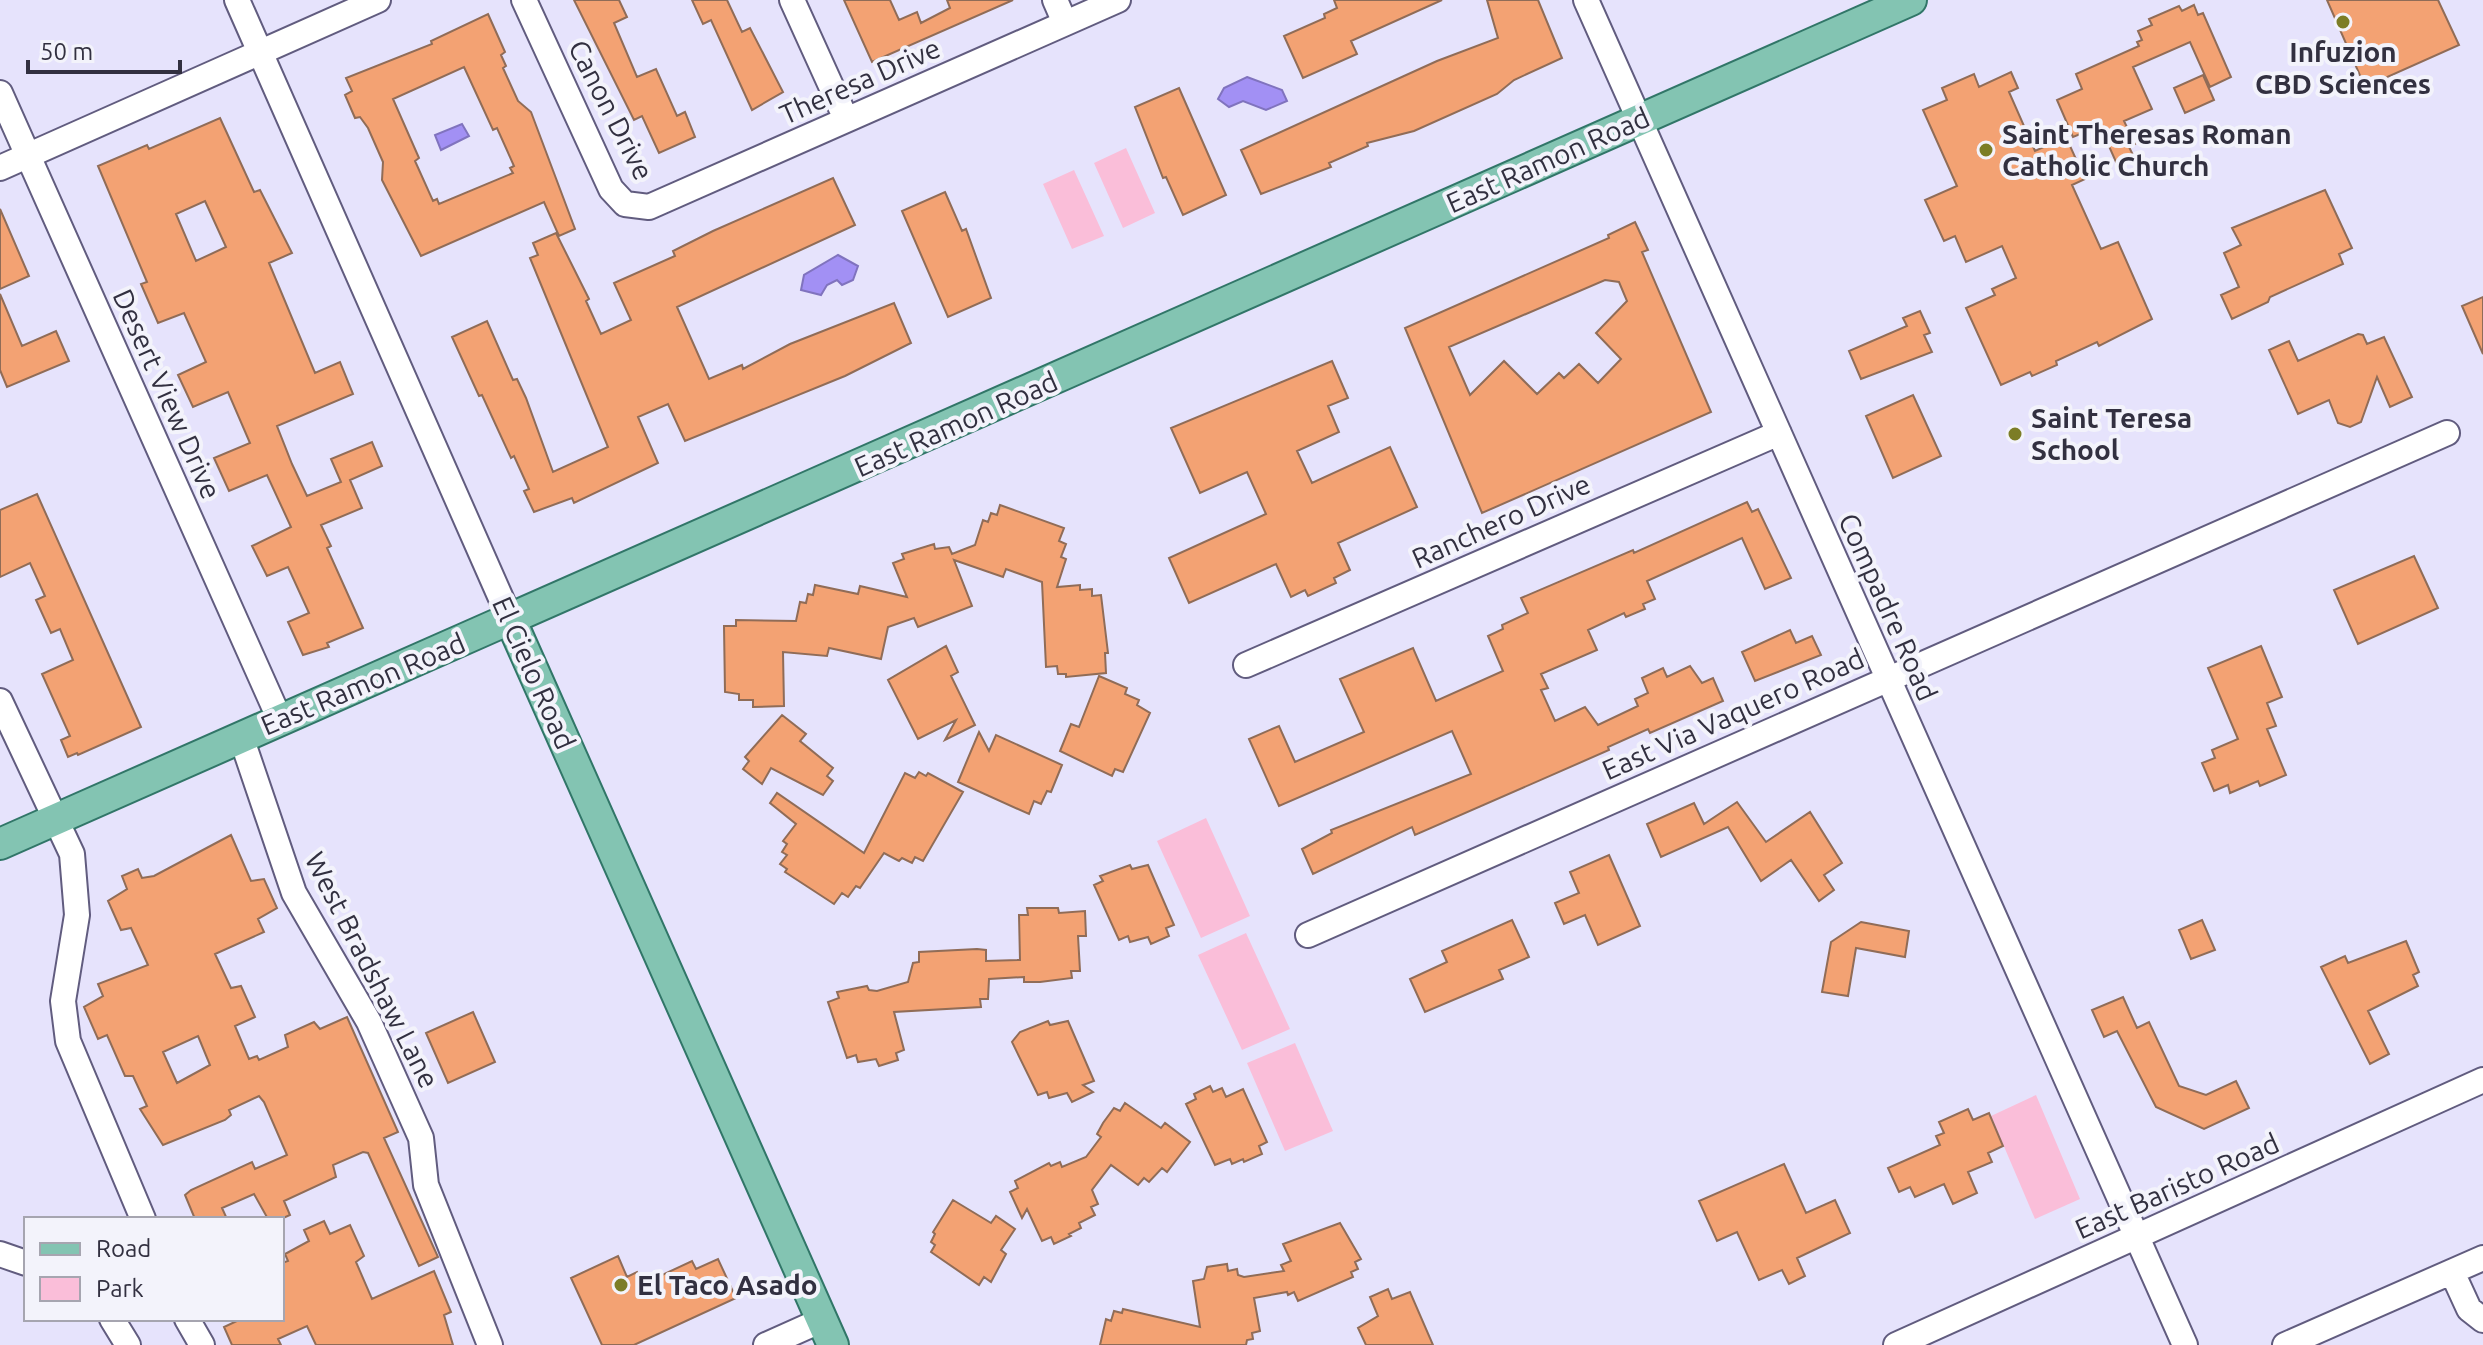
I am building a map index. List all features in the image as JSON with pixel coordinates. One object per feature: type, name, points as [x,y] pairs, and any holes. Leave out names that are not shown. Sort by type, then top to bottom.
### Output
[{"type":"main road","name":"East Ramon Road","points":[[0,844],[511,621],[1911,0]]},
{"type":"main road","name":"El Cielo Road","points":[[511,621],[828,1332]]},
{"type":"street","name":"El Cielo Road","points":[[237,0],[511,621]]},
{"type":"street","points":[[0,168],[378,0]]},
{"type":"street","name":"Canon Drive","points":[[524,0],[611,189],[625,204]]},
{"type":"street","points":[[792,0],[846,119]]},
{"type":"street","points":[[1055,0],[1065,23]]},
{"type":"street","name":"Theresa Drive","points":[[625,204],[649,207],[1118,0]]},
{"type":"street","name":"Compadre Road","points":[[1586,0],[2185,1345]]},
{"type":"street","name":"Desert View Drive","points":[[0,93],[280,720]]},
{"type":"street","name":"Ranchero Drive","points":[[1246,665],[1779,433]]},
{"type":"street","name":"East Via Vaquero Road","points":[[1308,935],[2447,433]]},
{"type":"street","points":[[0,701],[53,821],[72,854],[77,915],[63,1001],[68,1041],[142,1217]]},
{"type":"street","name":"West Bradshaw Lane","points":[[241,737],[294,893],[369,1022],[421,1138],[426,1185],[490,1345]]},
{"type":"street","name":"East Baristo Road","points":[[1896,1345],[2483,1080]]},
{"type":"street","points":[[0,1254],[24,1262]]},
{"type":"street","points":[[2285,1345],[2483,1258]]},
{"type":"street","points":[[2452,1272],[2469,1309],[2483,1320]]},
{"type":"street","points":[[113,1321],[128,1345]]},
{"type":"street","points":[[188,1321],[202,1345]]},
{"type":"street","points":[[766,1345],[828,1332]]},
{"type":"green space","points":[[1126,148],[1155,213],[1123,228],[1094,163]]},
{"type":"green space","points":[[1074,170],[1104,236],[1072,249],[1043,184]]},
{"type":"green space","points":[[1206,818],[1250,916],[1201,938],[1157,841]]},
{"type":"green space","points":[[1246,933],[1290,1029],[1242,1050],[1198,955]]},
{"type":"green space","points":[[1295,1043],[1333,1131],[1285,1151],[1247,1063]]},
{"type":"green space","points":[[2036,1095],[2080,1199],[2035,1219],[1991,1116]]},
{"type":"shaded area","points":[[1247,77],[1282,90],[1287,101],[1266,110],[1243,101],[1229,107],[1218,99],[1224,88]]},
{"type":"shaded area","points":[[462,124],[469,136],[441,150],[435,135]]},
{"type":"shaded area","points":[[838,255],[858,266],[853,280],[842,285],[837,280],[827,285],[821,295],[801,290],[804,275]]},
{"type":"building","points":[[574,0],[619,0],[627,17],[614,23],[637,77],[656,69],[677,116],[685,112],[695,137],[659,153],[642,116],[634,120]]},
{"type":"building","points":[[692,0],[727,0],[742,32],[750,28],[783,92],[752,110],[711,20],[703,24]]},
{"type":"building","points":[[844,0],[890,0],[899,20],[917,12],[921,23],[950,8],[947,0],[1013,0],[872,62]]},
{"type":"building","points":[[1334,0],[1442,0],[1351,41],[1357,54],[1303,78],[1284,36],[1325,18],[1324,14],[1337,8]]},
{"type":"building","points":[[1487,0],[1538,0],[1562,58],[1514,80],[1497,94],[1414,131],[1367,143],[1368,146],[1329,163],[1331,167],[1261,194],[1241,150],[1437,61],[1498,38]]},
{"type":"building","points":[[2327,0],[2438,0],[2459,45],[2365,87]]},
{"type":"building","points":[[2194,5],[2198,15],[2203,13],[2231,77],[2210,87],[2190,42],[2133,67],[2152,109],[2124,121],[2135,144],[2129,147],[2133,155],[2116,162],[2100,126],[2073,137],[2057,100],[2082,89],[2076,74],[2139,46],[2137,42],[2142,40],[2138,31],[2152,25],[2149,19],[2179,6],[2182,11]]},
{"type":"building","points":[[488,14],[505,52],[501,55],[506,66],[503,68],[518,101],[531,112],[575,229],[559,236],[544,202],[421,256],[382,180],[383,162],[368,128],[360,117],[355,118],[345,95],[352,91],[346,78],[432,44],[431,41]],"holes":[[[464,67],[493,130],[497,128],[514,166],[510,168],[513,173],[439,204],[437,199],[433,201],[415,161],[419,158],[393,99]]]},
{"type":"building","points":[[2011,72],[2018,88],[2009,92],[2035,151],[2066,137],[2085,179],[2072,185],[2101,249],[2118,242],[2152,319],[2099,346],[2097,342],[2056,361],[2057,365],[2032,376],[2030,372],[2001,385],[1966,308],[1995,295],[1992,289],[2016,278],[2002,246],[1966,262],[1955,236],[1944,241],[1925,200],[1957,186],[1923,110],[1947,100],[1942,88],[1974,74],[1979,87]]},
{"type":"building","points":[[2203,75],[2214,100],[2185,113],[2174,88]]},
{"type":"building","points":[[1179,88],[1226,195],[1183,215],[1166,177],[1163,178],[1135,107]]},
{"type":"building","points":[[220,118],[254,192],[260,190],[292,253],[269,263],[315,373],[340,362],[353,394],[277,426],[307,496],[341,482],[331,459],[372,442],[382,466],[350,480],[362,508],[321,525],[331,546],[327,548],[363,628],[327,643],[329,647],[303,655],[288,622],[309,613],[288,567],[267,576],[252,546],[291,527],[267,475],[229,491],[214,458],[250,443],[228,392],[193,407],[178,375],[206,362],[184,313],[158,323],[141,284],[147,282],[98,166],[147,145],[149,149]],"holes":[[[205,201],[226,247],[196,261],[176,214]]]},
{"type":"building","points":[[833,178],[855,225],[677,307],[709,379],[742,365],[743,369],[790,344],[894,303],[911,343],[845,376],[685,441],[668,404],[638,417],[658,463],[574,503],[572,498],[534,512],[524,491],[529,489],[514,456],[511,458],[452,337],[487,321],[513,380],[517,379],[526,398],[553,472],[608,447],[530,258],[538,255],[533,243],[556,233],[589,299],[586,301],[601,334],[631,320],[614,283],[675,256],[673,251],[713,231]]},
{"type":"building","points":[[2325,190],[2352,248],[2339,254],[2343,264],[2270,297],[2268,302],[2232,319],[2221,295],[2239,287],[2224,253],[2241,245],[2232,228]]},
{"type":"building","points":[[945,192],[962,231],[966,229],[991,298],[948,317],[902,211]]},
{"type":"building","points":[[0,209],[29,276],[0,289]]},
{"type":"building","points":[[1635,222],[1648,250],[1642,252],[1711,412],[1482,513],[1405,328],[1609,238],[1608,235]],"holes":[[[1605,280],[1619,282],[1627,301],[1596,333],[1621,359],[1598,383],[1579,364],[1564,378],[1559,373],[1537,394],[1504,361],[1470,395],[1449,347]]]},
{"type":"building","points":[[0,294],[22,346],[56,331],[69,361],[7,387],[0,370]]},
{"type":"building","points":[[2483,297],[2483,354],[2462,306]]},
{"type":"building","points":[[1920,311],[1930,333],[1924,335],[1932,352],[1861,379],[1849,351],[1907,326],[1903,318]]},
{"type":"building","points":[[2358,334],[2363,335],[2367,344],[2384,337],[2412,397],[2390,407],[2377,377],[2361,422],[2350,427],[2338,423],[2329,400],[2298,414],[2269,350],[2289,341],[2298,361]]},
{"type":"building","points":[[1332,361],[1348,398],[1328,406],[1339,432],[1297,451],[1312,483],[1390,447],[1417,507],[1338,543],[1350,570],[1334,578],[1336,583],[1308,596],[1305,590],[1291,597],[1276,564],[1189,603],[1169,558],[1266,514],[1247,472],[1200,493],[1171,428]]},
{"type":"building","points":[[1913,395],[1941,456],[1893,478],[1866,416]]},
{"type":"building","points":[[37,494],[141,727],[68,757],[61,740],[70,736],[42,674],[73,660],[60,629],[51,633],[36,600],[45,596],[30,563],[0,577],[0,510]]},
{"type":"building","points":[[1747,502],[1752,512],[1758,509],[1791,578],[1765,589],[1742,538],[1647,581],[1655,599],[1643,604],[1645,609],[1626,617],[1624,613],[1588,630],[1597,650],[1541,674],[1548,688],[1541,690],[1555,721],[1585,707],[1598,725],[1638,706],[1635,699],[1648,693],[1642,678],[1663,668],[1667,677],[1690,666],[1702,683],[1713,678],[1723,701],[1650,733],[1648,729],[1608,747],[1609,750],[1415,835],[1412,827],[1313,874],[1302,849],[1332,833],[1331,830],[1471,774],[1452,731],[1279,806],[1249,739],[1279,726],[1295,762],[1364,732],[1340,679],[1413,648],[1436,701],[1503,671],[1488,636],[1503,629],[1502,625],[1528,613],[1521,598],[1633,550],[1634,553]]},
{"type":"building","points":[[1000,505],[1064,528],[1059,541],[1066,544],[1061,557],[1066,559],[1057,587],[1080,585],[1080,590],[1092,589],[1092,596],[1101,595],[1108,653],[1105,653],[1106,673],[1066,677],[1066,674],[1058,674],[1057,666],[1046,667],[1042,582],[1006,569],[1003,577],[954,560],[972,606],[918,627],[914,618],[888,627],[881,659],[829,648],[827,656],[783,652],[784,706],[753,707],[753,700],[739,700],[739,694],[725,692],[724,626],[736,626],[736,620],[796,621],[800,602],[806,603],[808,594],[813,595],[815,585],[858,594],[860,586],[907,597],[893,563],[904,559],[902,554],[934,544],[935,549],[949,547],[952,554],[975,545],[983,520],[988,522],[991,513],[997,515]]},
{"type":"building","points":[[2414,556],[2438,608],[2358,644],[2334,590]]},
{"type":"building","points":[[1790,630],[1796,643],[1812,636],[1821,655],[1755,681],[1742,652]]},
{"type":"building","points":[[946,646],[958,672],[951,676],[975,725],[945,740],[956,720],[918,739],[888,680]]},
{"type":"building","points":[[2261,646],[2282,697],[2267,703],[2276,726],[2267,729],[2286,775],[2260,786],[2258,781],[2230,793],[2228,785],[2214,791],[2202,763],[2215,758],[2212,750],[2238,739],[2208,668]]},
{"type":"building","points":[[1099,676],[1127,688],[1125,694],[1139,700],[1137,705],[1150,713],[1123,772],[1115,769],[1112,776],[1060,751],[1071,724],[1079,727]]},
{"type":"building","points":[[782,715],[806,734],[800,741],[833,768],[827,776],[833,781],[823,795],[771,768],[762,784],[743,769],[749,761],[745,757]]},
{"type":"building","points":[[979,732],[989,751],[996,735],[1062,765],[1051,792],[1047,791],[1041,804],[1034,801],[1029,814],[958,782]]},
{"type":"building","points":[[919,772],[926,776],[928,773],[963,792],[923,861],[915,857],[912,863],[902,858],[899,861],[884,853],[860,888],[856,886],[848,897],[842,893],[834,904],[785,872],[787,869],[780,864],[787,855],[782,852],[787,844],[783,841],[796,824],[770,803],[777,793],[864,853],[905,773],[915,778]]},
{"type":"building","points":[[1737,802],[1766,842],[1810,812],[1842,863],[1824,875],[1834,890],[1819,901],[1791,860],[1761,881],[1728,827],[1661,857],[1647,824],[1694,803],[1704,824]]},
{"type":"building","points":[[231,835],[251,881],[264,879],[277,908],[258,919],[264,932],[215,954],[231,988],[241,986],[255,1017],[235,1026],[249,1059],[257,1056],[259,1060],[288,1047],[285,1035],[314,1022],[320,1029],[347,1017],[398,1132],[384,1138],[438,1257],[419,1266],[368,1153],[363,1152],[333,1165],[336,1177],[284,1201],[290,1215],[284,1218],[267,1217],[254,1194],[222,1208],[226,1217],[194,1217],[185,1195],[191,1190],[252,1162],[255,1169],[287,1155],[259,1096],[229,1110],[231,1115],[225,1120],[163,1145],[140,1109],[147,1106],[133,1076],[125,1076],[107,1035],[98,1039],[84,1007],[103,996],[98,984],[148,965],[131,928],[121,930],[108,901],[127,889],[122,876],[138,869],[142,878],[154,876]],"holes":[[[198,1036],[210,1065],[177,1083],[163,1052]]]},
{"type":"building","points":[[1609,855],[1640,926],[1598,945],[1585,915],[1564,924],[1555,903],[1579,893],[1570,872]]},
{"type":"building","points":[[1130,865],[1132,869],[1148,865],[1174,925],[1166,928],[1169,936],[1151,944],[1148,937],[1130,942],[1128,936],[1119,940],[1094,885],[1103,881],[1100,876]]},
{"type":"building","points":[[1027,908],[1058,908],[1059,913],[1085,911],[1086,936],[1078,936],[1080,971],[1071,971],[1072,978],[1040,982],[1024,982],[1024,977],[989,979],[988,999],[980,999],[981,1007],[894,1012],[904,1050],[896,1053],[898,1060],[879,1066],[876,1059],[858,1062],[856,1055],[847,1058],[828,1002],[839,998],[837,992],[867,986],[869,990],[877,991],[908,982],[913,963],[919,962],[919,952],[977,949],[986,950],[986,961],[1020,960],[1019,915],[1028,915]]},
{"type":"building","points":[[1512,920],[1529,957],[1499,970],[1503,979],[1425,1012],[1410,979],[1447,962],[1442,951]]},
{"type":"building","points":[[2202,920],[2215,950],[2191,959],[2179,930]]},
{"type":"building","points":[[1861,922],[1909,931],[1905,957],[1856,948],[1848,996],[1822,992],[1831,942]]},
{"type":"building","points":[[2406,941],[2419,972],[2413,975],[2418,986],[2368,1011],[2389,1054],[2370,1064],[2321,967],[2345,956],[2348,963]]},
{"type":"building","points":[[2123,997],[2137,1028],[2149,1022],[2179,1086],[2206,1095],[2236,1081],[2249,1108],[2204,1129],[2156,1107],[2117,1031],[2104,1037],[2092,1010]]},
{"type":"building","points":[[473,1012],[495,1062],[448,1083],[426,1033]]},
{"type":"building","points":[[1048,1021],[1050,1025],[1068,1021],[1094,1081],[1083,1085],[1093,1092],[1072,1102],[1067,1093],[1049,1098],[1047,1092],[1038,1095],[1012,1042],[1020,1032]]},
{"type":"building","points":[[1210,1086],[1213,1092],[1222,1088],[1226,1097],[1243,1089],[1267,1142],[1259,1146],[1262,1154],[1244,1162],[1243,1159],[1232,1164],[1230,1159],[1215,1165],[1186,1104],[1196,1099],[1194,1094]]},
{"type":"building","points":[[1125,1103],[1161,1128],[1165,1123],[1190,1142],[1167,1172],[1162,1168],[1149,1182],[1144,1178],[1138,1185],[1111,1165],[1092,1190],[1098,1204],[1091,1207],[1095,1215],[1079,1223],[1081,1228],[1069,1234],[1071,1236],[1054,1244],[1051,1237],[1042,1241],[1027,1209],[1022,1218],[1010,1192],[1018,1188],[1015,1181],[1049,1163],[1051,1166],[1060,1162],[1062,1167],[1086,1157],[1101,1137],[1097,1134],[1103,1123],[1114,1108],[1120,1111]]},
{"type":"building","points":[[1968,1109],[1973,1120],[1989,1113],[2003,1146],[1988,1153],[1992,1162],[1968,1172],[1977,1193],[1953,1204],[1944,1184],[1915,1197],[1910,1187],[1899,1192],[1888,1168],[1940,1145],[1936,1136],[1944,1133],[1939,1122]]},
{"type":"building","points":[[1784,1164],[1806,1213],[1835,1200],[1850,1233],[1797,1258],[1805,1276],[1789,1284],[1782,1270],[1759,1280],[1737,1232],[1717,1241],[1699,1201]]},
{"type":"building","points":[[953,1200],[991,1223],[996,1216],[1015,1229],[1001,1250],[1006,1254],[991,1282],[984,1277],[979,1285],[931,1252],[935,1245],[931,1242],[933,1232]]},
{"type":"building","points":[[324,1221],[330,1234],[350,1225],[364,1256],[356,1262],[372,1299],[434,1271],[451,1312],[444,1315],[453,1345],[316,1345],[307,1326],[278,1339],[281,1345],[232,1345],[224,1327],[237,1321],[284,1321],[284,1262],[288,1261],[285,1254],[309,1241],[304,1230]]},
{"type":"building","points":[[1340,1223],[1361,1259],[1355,1262],[1358,1269],[1351,1272],[1353,1277],[1298,1301],[1294,1292],[1254,1298],[1260,1331],[1252,1333],[1253,1339],[1247,1340],[1246,1345],[1100,1345],[1106,1319],[1111,1321],[1114,1311],[1122,1313],[1123,1309],[1200,1327],[1193,1281],[1204,1279],[1207,1267],[1227,1264],[1228,1271],[1237,1269],[1238,1275],[1244,1277],[1284,1271],[1281,1265],[1291,1261],[1283,1244]]},
{"type":"building","points":[[618,1256],[627,1277],[637,1272],[643,1284],[692,1261],[696,1269],[718,1259],[736,1298],[634,1345],[602,1345],[571,1278]]},
{"type":"building","points":[[1388,1289],[1392,1299],[1410,1292],[1433,1345],[1366,1345],[1358,1328],[1378,1316],[1370,1297]]},
{"type":"place","name":"Infuzion CBD Sciences","points":[[2343,22]]},
{"type":"place","name":"Saint Theresas Roman Catholic Church","points":[[1986,150]]},
{"type":"place","name":"Saint Teresa School","points":[[2015,434]]},
{"type":"place","name":"El Taco Asado","points":[[621,1285]]}]
